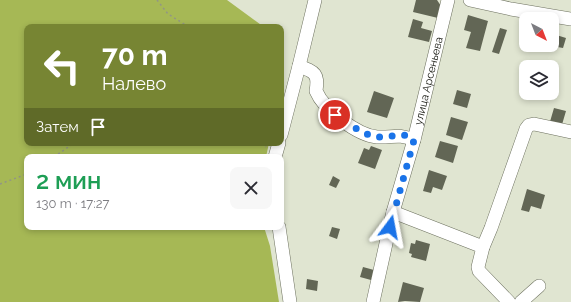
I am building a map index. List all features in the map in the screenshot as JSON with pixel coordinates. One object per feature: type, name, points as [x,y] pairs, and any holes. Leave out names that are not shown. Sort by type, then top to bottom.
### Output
[{"type":"street","points":[[284,124],[314,0]]},
{"type":"street","name":"улица Арсеньева","points":[[373,302],[393,212],[414,140],[448,0]]},
{"type":"street","points":[[470,0],[511,9],[571,19]]},
{"type":"street","points":[[299,66],[308,69],[316,76],[318,81],[316,92],[318,97],[335,115],[351,126],[371,136],[379,137],[404,135],[414,140]]},
{"type":"street","points":[[510,302],[479,271],[478,267],[483,247],[526,129],[529,125],[534,124],[571,132]]},
{"type":"street","points":[[393,212],[483,247]]},
{"type":"street","points":[[279,230],[290,302]]},
{"type":"street","points":[[521,302],[539,286]]},
{"type":"path","points":[[157,0],[168,14],[184,24]]},
{"type":"path","points":[[58,154],[70,146]]},
{"type":"path","points":[[0,184],[24,175]]},
{"type":"green space","points":[[0,0],[227,0],[260,24],[24,24],[24,146],[268,146],[267,154],[24,154],[24,230],[265,230],[270,246],[279,302],[0,302]]},
{"type":"building","points":[[416,0],[437,0],[441,6],[438,18],[413,12]]},
{"type":"building","points":[[468,15],[488,21],[480,51],[466,48],[471,32],[464,30]]},
{"type":"building","points":[[413,19],[423,22],[421,28],[432,31],[429,42],[408,37]]},
{"type":"building","points":[[500,28],[507,30],[499,54],[492,52]]},
{"type":"building","points":[[559,36],[566,38],[563,48],[559,47]]},
{"type":"building","points":[[457,90],[471,94],[467,108],[453,104]]},
{"type":"building","points":[[374,91],[394,98],[387,118],[367,112]]},
{"type":"building","points":[[554,108],[566,111],[561,128],[549,125]]},
{"type":"building","points":[[451,117],[468,122],[462,140],[446,135]]},
{"type":"building","points":[[440,141],[458,146],[453,163],[435,157]]},
{"type":"building","points":[[371,146],[382,150],[375,169],[358,163],[364,148],[369,150]]},
{"type":"building","points":[[429,170],[447,176],[442,190],[433,187],[431,193],[423,191]]},
{"type":"building","points":[[333,176],[340,180],[336,188],[329,185]]},
{"type":"building","points":[[527,189],[545,195],[541,209],[531,206],[529,212],[521,210]]},
{"type":"building","points":[[332,227],[340,229],[337,239],[329,236]]},
{"type":"building","points":[[416,240],[430,244],[426,261],[411,257],[412,254],[409,253],[411,243],[415,244]]},
{"type":"building","points":[[363,267],[374,270],[371,280],[360,277]]},
{"type":"building","points":[[307,279],[318,281],[317,291],[306,289]]},
{"type":"building","points":[[403,282],[424,288],[420,302],[398,302]]},
{"type":"route","points":[[335,115],[351,126],[371,136],[379,137],[404,135],[414,140],[390,227]]}]
